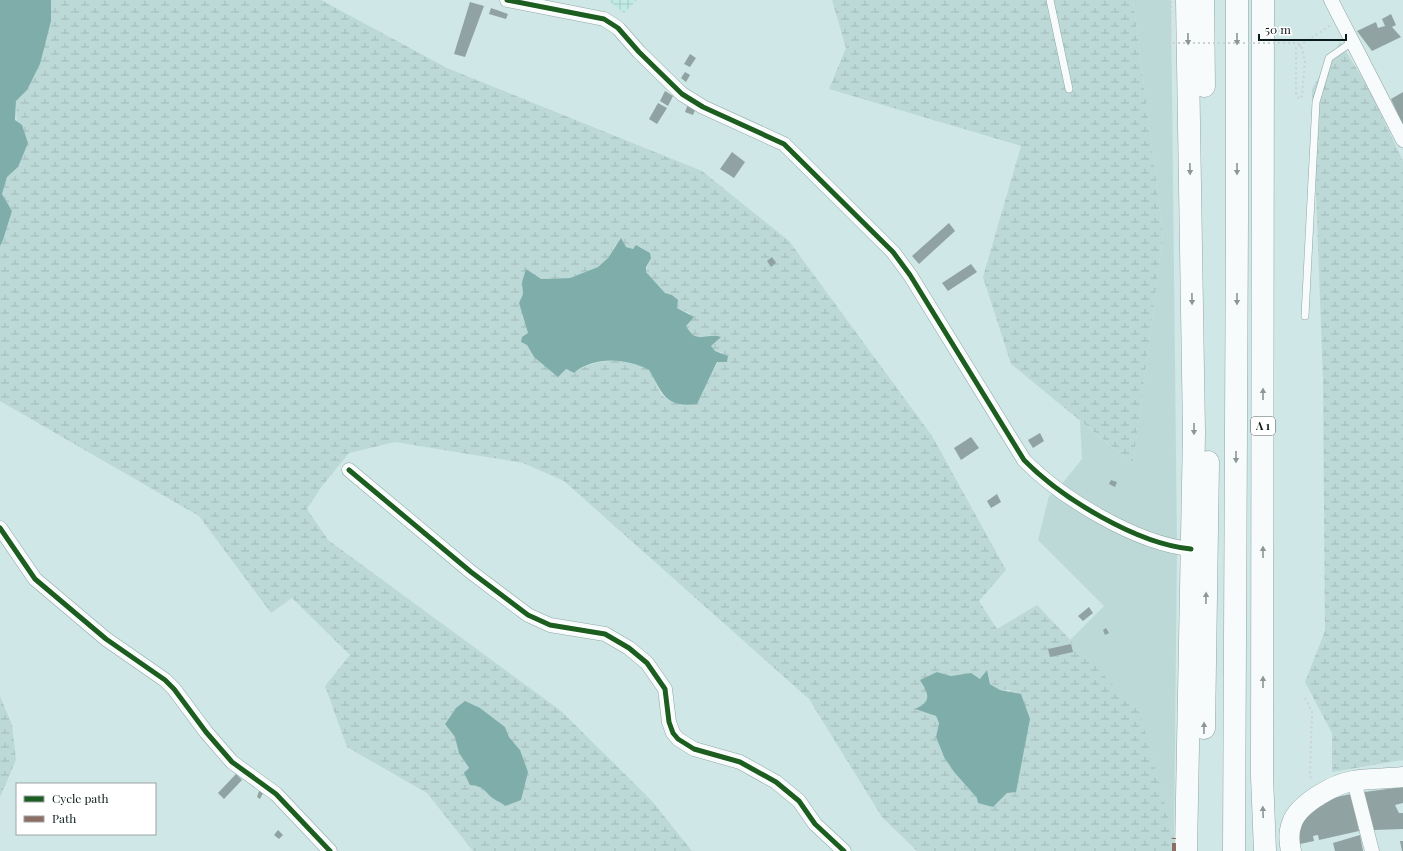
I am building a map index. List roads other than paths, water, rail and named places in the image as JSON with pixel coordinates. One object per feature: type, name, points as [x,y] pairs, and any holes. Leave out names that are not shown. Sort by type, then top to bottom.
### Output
[{"type":"highway","points":[[1179,0],[1194,433],[1186,851]]},
{"type":"highway","points":[[1201,851],[1209,437],[1203,0]]},
{"type":"highway","name":"A 1","points":[[1234,851],[1238,217],[1237,0]]},
{"type":"highway","name":"A 1","points":[[1263,0],[1262,776],[1265,851]]},
{"type":"street","points":[[507,0],[604,19],[618,28],[639,52],[682,94],[703,107],[784,144],[893,252],[910,275],[1024,460],[1040,477],[1066,496],[1112,523],[1160,543],[1177,548],[1191,549]]},
{"type":"street","points":[[1333,1],[1340,19],[1403,140]]},
{"type":"street","points":[[349,470],[471,572],[528,615],[550,626],[605,634],[629,648],[647,663],[665,690],[669,722],[673,733],[678,739],[694,749],[740,762],[776,782],[799,801],[815,824],[844,851]]},
{"type":"street","points":[[0,528],[35,579],[106,639],[165,680],[174,689],[206,732],[232,762],[276,794],[330,851]]},
{"type":"street","points":[[1291,851],[1289,842],[1292,822],[1297,813],[1318,796],[1333,787],[1354,781],[1403,778]]},
{"type":"street","points":[[1354,781],[1372,851]]},
{"type":"lane","points":[[1050,0],[1069,89]]},
{"type":"lane","points":[[1305,316],[1316,102],[1329,58],[1352,42]]}]
